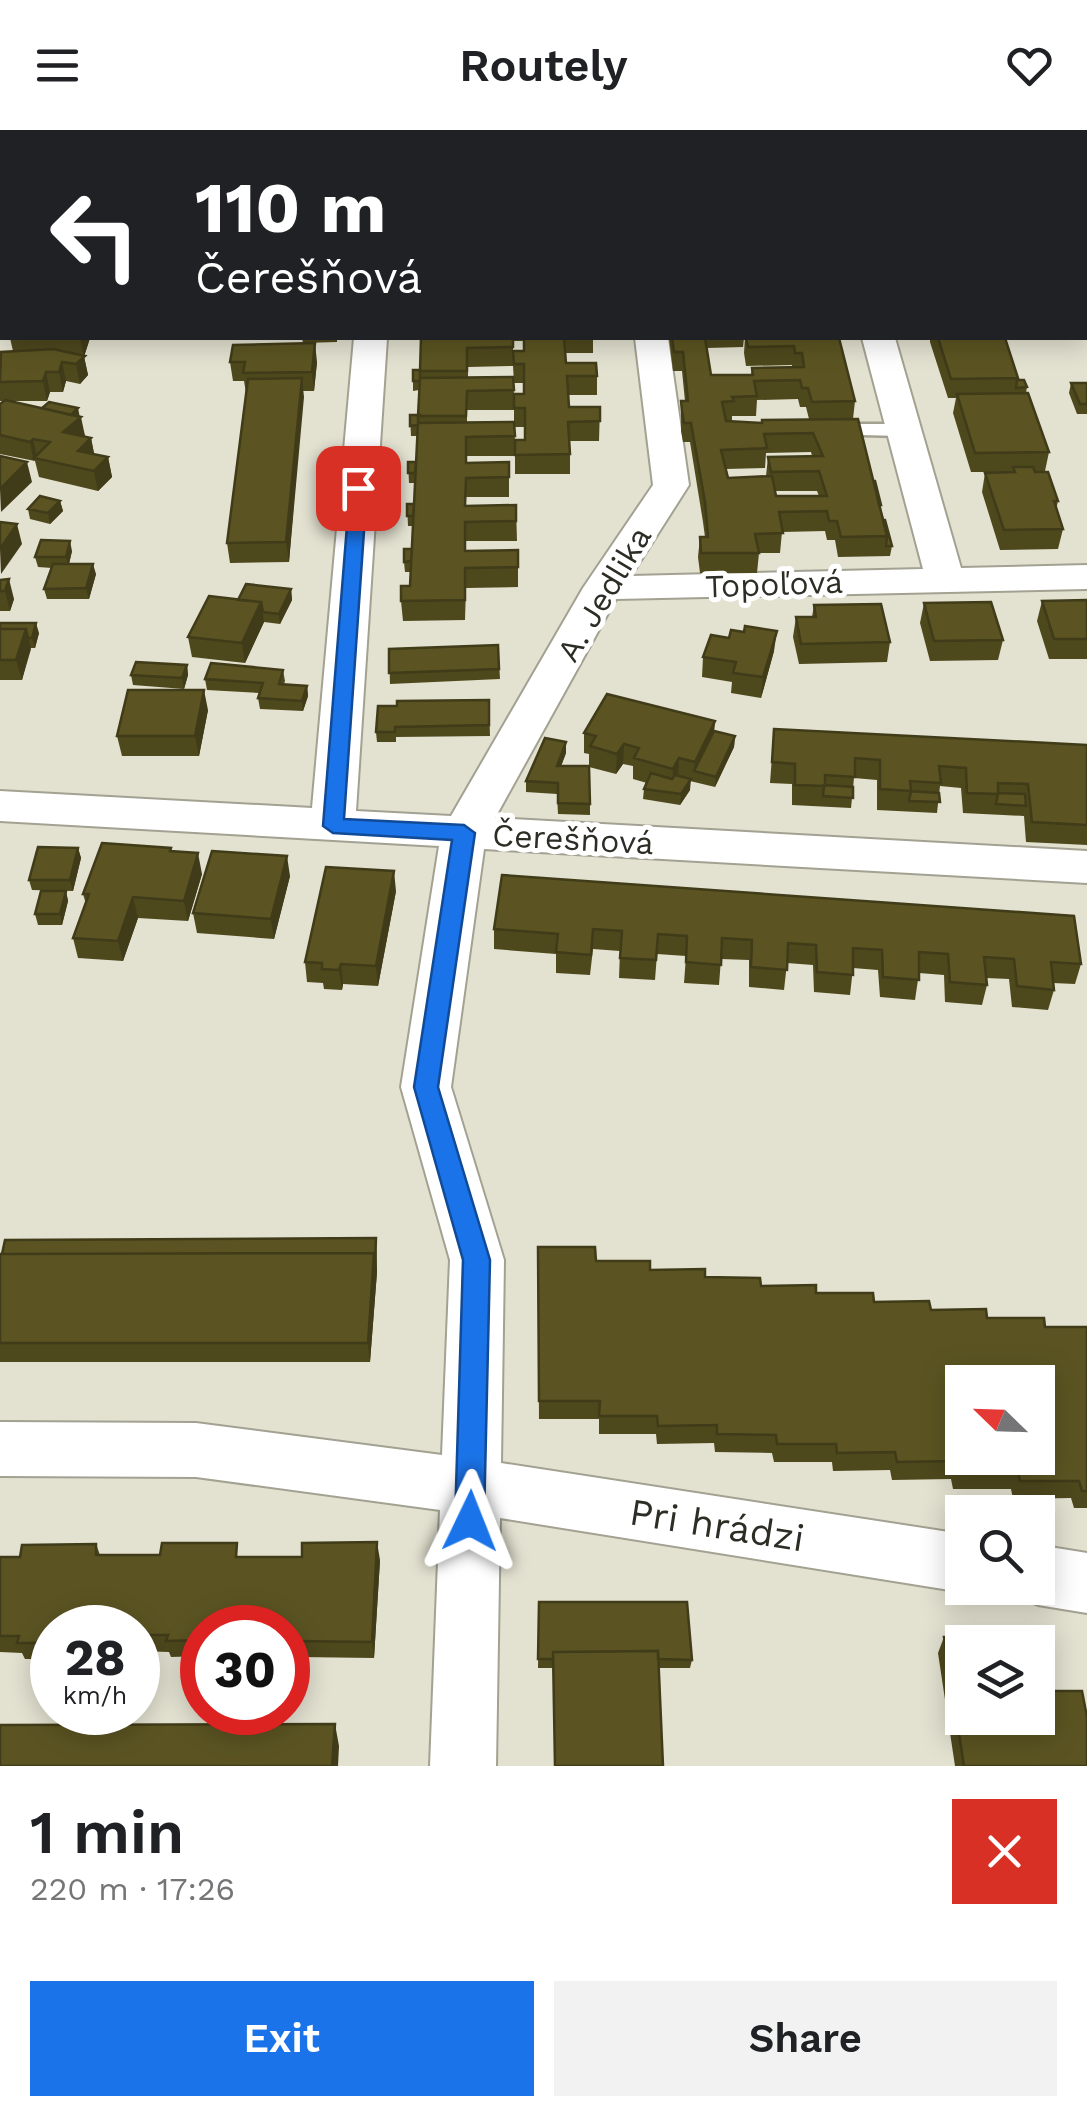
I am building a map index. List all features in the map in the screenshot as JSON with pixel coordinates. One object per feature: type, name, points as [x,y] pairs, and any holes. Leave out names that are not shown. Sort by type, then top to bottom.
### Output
[{"type":"street","points":[[333,826],[370,340]]},
{"type":"street","name":"A. Jedlika","points":[[464,833],[604,588],[672,485],[652,340]]},
{"type":"street","points":[[879,340],[945,578]]},
{"type":"street","name":"Topoľová","points":[[604,588],[1087,577]]},
{"type":"street","name":"Čerešňová","points":[[0,806],[1087,867]]},
{"type":"street","points":[[463,1766],[476,1260],[426,1087],[464,833]]},
{"type":"street","name":"Pri hrádzi","points":[[0,1449],[196,1450],[471,1486],[945,1560]]},
{"type":"street","points":[[1055,1578],[1087,1583]]},
{"type":"lane","points":[[798,430],[902,430]]},
{"type":"building","points":[[421,340],[513,340],[513,347],[467,348],[467,371],[420,371]]},
{"type":"building","points":[[524,340],[564,340],[566,363],[596,363],[597,376],[567,376],[569,407],[600,407],[600,421],[568,422],[570,454],[515,455],[515,440],[525,440],[525,408],[514,408],[514,394],[524,394],[524,364],[514,364],[513,351],[524,351]]},
{"type":"building","points":[[672,340],[705,340],[711,375],[753,375],[752,368],[804,367],[802,353],[795,353],[794,346],[748,347],[746,340],[840,340],[855,401],[812,402],[808,388],[802,388],[800,380],[754,381],[757,396],[732,397],[734,401],[722,402],[726,421],[858,419],[887,536],[841,537],[837,521],[829,521],[827,511],[779,512],[783,533],[755,534],[759,553],[701,553],[700,537],[708,537],[705,502],[691,423],[684,423],[682,411],[681,401],[688,401],[683,352],[674,352]],"holes":[[[813,433],[823,456],[768,457],[771,472],[819,471],[827,496],[776,496],[772,476],[728,478],[721,450],[767,448],[764,434]]]},
{"type":"building","points":[[939,340],[1006,340],[1018,378],[951,379]]},
{"type":"building","points":[[315,343],[312,372],[243,373],[245,362],[230,362],[233,345]]},
{"type":"building","points":[[53,349],[85,356],[76,364],[62,362],[59,372],[46,372],[43,381],[0,382],[1,352]]},
{"type":"building","points":[[413,370],[420,370],[420,381],[413,381]]},
{"type":"building","points":[[513,377],[514,390],[467,391],[466,416],[418,416],[420,378]]},
{"type":"building","points":[[302,378],[286,542],[227,543],[248,379]]},
{"type":"building","points":[[1017,380],[1024,380],[1027,387],[1016,388]]},
{"type":"building","points":[[1071,383],[1087,383],[1087,404],[1080,404]]},
{"type":"building","points":[[1028,393],[1049,452],[975,453],[957,394]]},
{"type":"building","points":[[5,400],[81,417],[63,432],[91,438],[78,451],[108,457],[94,471],[34,458],[50,442],[0,435],[0,404]]},
{"type":"building","points":[[49,402],[78,408],[71,415],[42,408]]},
{"type":"building","points":[[410,415],[419,415],[418,425],[410,426]]},
{"type":"building","points":[[514,422],[515,436],[466,437],[466,463],[509,462],[509,477],[466,478],[465,506],[516,505],[516,521],[465,522],[465,551],[518,550],[518,567],[465,568],[465,600],[401,601],[401,586],[410,586],[418,423]]},
{"type":"building","points":[[0,456],[27,462],[0,489]]},
{"type":"building","points":[[408,462],[416,462],[415,473],[408,473]]},
{"type":"building","points":[[1013,467],[1048,472],[1063,529],[1004,530],[985,473],[1015,472]]},
{"type":"building","points":[[40,496],[60,501],[48,513],[28,509]]},
{"type":"building","points":[[407,504],[414,504],[413,516],[407,516]]},
{"type":"building","points":[[885,520],[892,546],[886,546]]},
{"type":"building","points":[[0,522],[17,524],[0,549]]},
{"type":"building","points":[[41,540],[70,541],[66,557],[35,557]]},
{"type":"building","points":[[404,549],[412,549],[411,561],[404,562]]},
{"type":"building","points":[[53,564],[93,564],[86,588],[44,589]]},
{"type":"building","points":[[9,579],[5,591],[0,591],[0,580]]},
{"type":"building","points":[[246,584],[291,589],[279,614],[263,612],[261,602],[238,600]]},
{"type":"building","points":[[209,596],[261,602],[242,643],[188,637]]},
{"type":"building","points":[[1087,600],[1087,639],[1054,639],[1042,601]]},
{"type":"building","points":[[991,602],[1003,640],[934,641],[924,603]]},
{"type":"building","points":[[881,604],[890,642],[801,644],[796,617],[816,617],[814,605]]},
{"type":"building","points":[[0,623],[36,623],[32,638],[28,638],[26,629],[0,629]]},
{"type":"building","points":[[745,626],[777,631],[763,677],[733,673],[736,662],[703,657],[711,635],[729,638],[731,630],[744,632]]},
{"type":"building","points":[[0,629],[26,629],[16,660],[0,660]]},
{"type":"building","points":[[498,645],[499,669],[389,673],[389,649]]},
{"type":"building","points":[[136,662],[187,665],[182,678],[131,675]]},
{"type":"building","points":[[211,663],[283,670],[279,684],[307,686],[302,701],[258,698],[263,683],[205,679]]},
{"type":"building","points":[[128,690],[204,690],[195,736],[117,736]]},
{"type":"building","points":[[607,694],[715,721],[695,762],[679,758],[673,769],[634,758],[639,748],[624,744],[617,754],[590,746],[596,736],[584,733]]},
{"type":"building","points":[[489,700],[489,725],[395,727],[395,732],[376,732],[378,706],[397,706],[397,701]]},
{"type":"building","points":[[774,729],[1087,745],[1087,825],[1032,822],[1028,784],[998,783],[998,794],[967,793],[966,768],[939,766],[941,783],[910,781],[911,791],[880,789],[880,760],[855,758],[855,777],[825,775],[825,786],[795,785],[795,764],[772,762]]},
{"type":"building","points":[[714,731],[735,736],[716,777],[694,771]]},
{"type":"building","points":[[545,738],[566,742],[557,766],[589,766],[590,804],[558,803],[558,783],[526,781]]},
{"type":"building","points":[[651,773],[691,779],[681,794],[644,789]]},
{"type":"building","points":[[824,785],[853,787],[853,798],[823,796]]},
{"type":"building","points":[[911,791],[939,793],[940,802],[909,801]]},
{"type":"building","points":[[998,793],[1025,794],[1026,806],[996,804]]},
{"type":"building","points":[[102,843],[198,853],[184,901],[133,897],[118,941],[73,938],[89,894],[83,894]]},
{"type":"building","points":[[38,847],[78,848],[70,880],[29,880]]},
{"type":"building","points":[[212,851],[287,856],[271,919],[193,913]]},
{"type":"building","points":[[326,867],[394,871],[376,966],[341,964],[339,970],[305,962]]},
{"type":"building","points":[[502,875],[1074,916],[1081,964],[1051,962],[1054,990],[1017,986],[1014,959],[984,957],[987,985],[950,982],[948,954],[919,952],[919,980],[883,977],[882,950],[853,948],[853,975],[817,972],[816,945],[788,943],[787,970],[751,967],[752,940],[722,938],[721,965],[686,962],[687,936],[658,934],[656,960],[620,958],[622,931],[593,929],[591,955],[556,952],[558,934],[494,929]]},
{"type":"building","points":[[41,891],[66,891],[60,914],[35,914]]},
{"type":"building","points":[[376,1238],[375,1262],[374,1253],[2,1254],[5,1240]]},
{"type":"building","points":[[538,1247],[595,1247],[596,1261],[650,1261],[650,1270],[705,1269],[705,1277],[760,1278],[761,1286],[816,1285],[816,1293],[873,1293],[874,1302],[929,1301],[931,1310],[986,1309],[987,1318],[1044,1318],[1045,1327],[1087,1327],[1087,1491],[1082,1491],[1079,1481],[1020,1481],[1019,1475],[1055,1475],[1055,1365],[945,1365],[945,1461],[897,1462],[895,1452],[837,1453],[836,1444],[777,1444],[776,1435],[717,1434],[717,1425],[658,1426],[657,1416],[599,1416],[600,1401],[539,1401]]},
{"type":"building","points":[[374,1253],[368,1343],[0,1343],[0,1254]]},
{"type":"building","points":[[377,1542],[372,1642],[310,1641],[310,1605],[180,1605],[180,1641],[166,1641],[168,1635],[160,1635],[160,1605],[30,1605],[30,1643],[17,1643],[19,1636],[0,1636],[0,1557],[20,1557],[22,1545],[96,1544],[96,1555],[160,1555],[162,1543],[237,1543],[236,1557],[302,1557],[302,1543]]},
{"type":"building","points":[[539,1602],[687,1602],[692,1660],[658,1659],[658,1651],[553,1652],[553,1659],[538,1659]]},
{"type":"building","points":[[658,1651],[663,1766],[555,1766],[553,1652]]},
{"type":"building","points":[[1055,1691],[1082,1691],[1087,1717],[1087,1766],[964,1766],[959,1735],[1055,1735]]},
{"type":"building","points":[[180,1724],[180,1735],[310,1735],[310,1724],[335,1724],[332,1766],[0,1766],[0,1725],[30,1725],[30,1735],[160,1735],[160,1725]]},
{"type":"route","points":[[358,488],[333,826],[464,833],[426,1087],[476,1260],[470,1521]]}]
